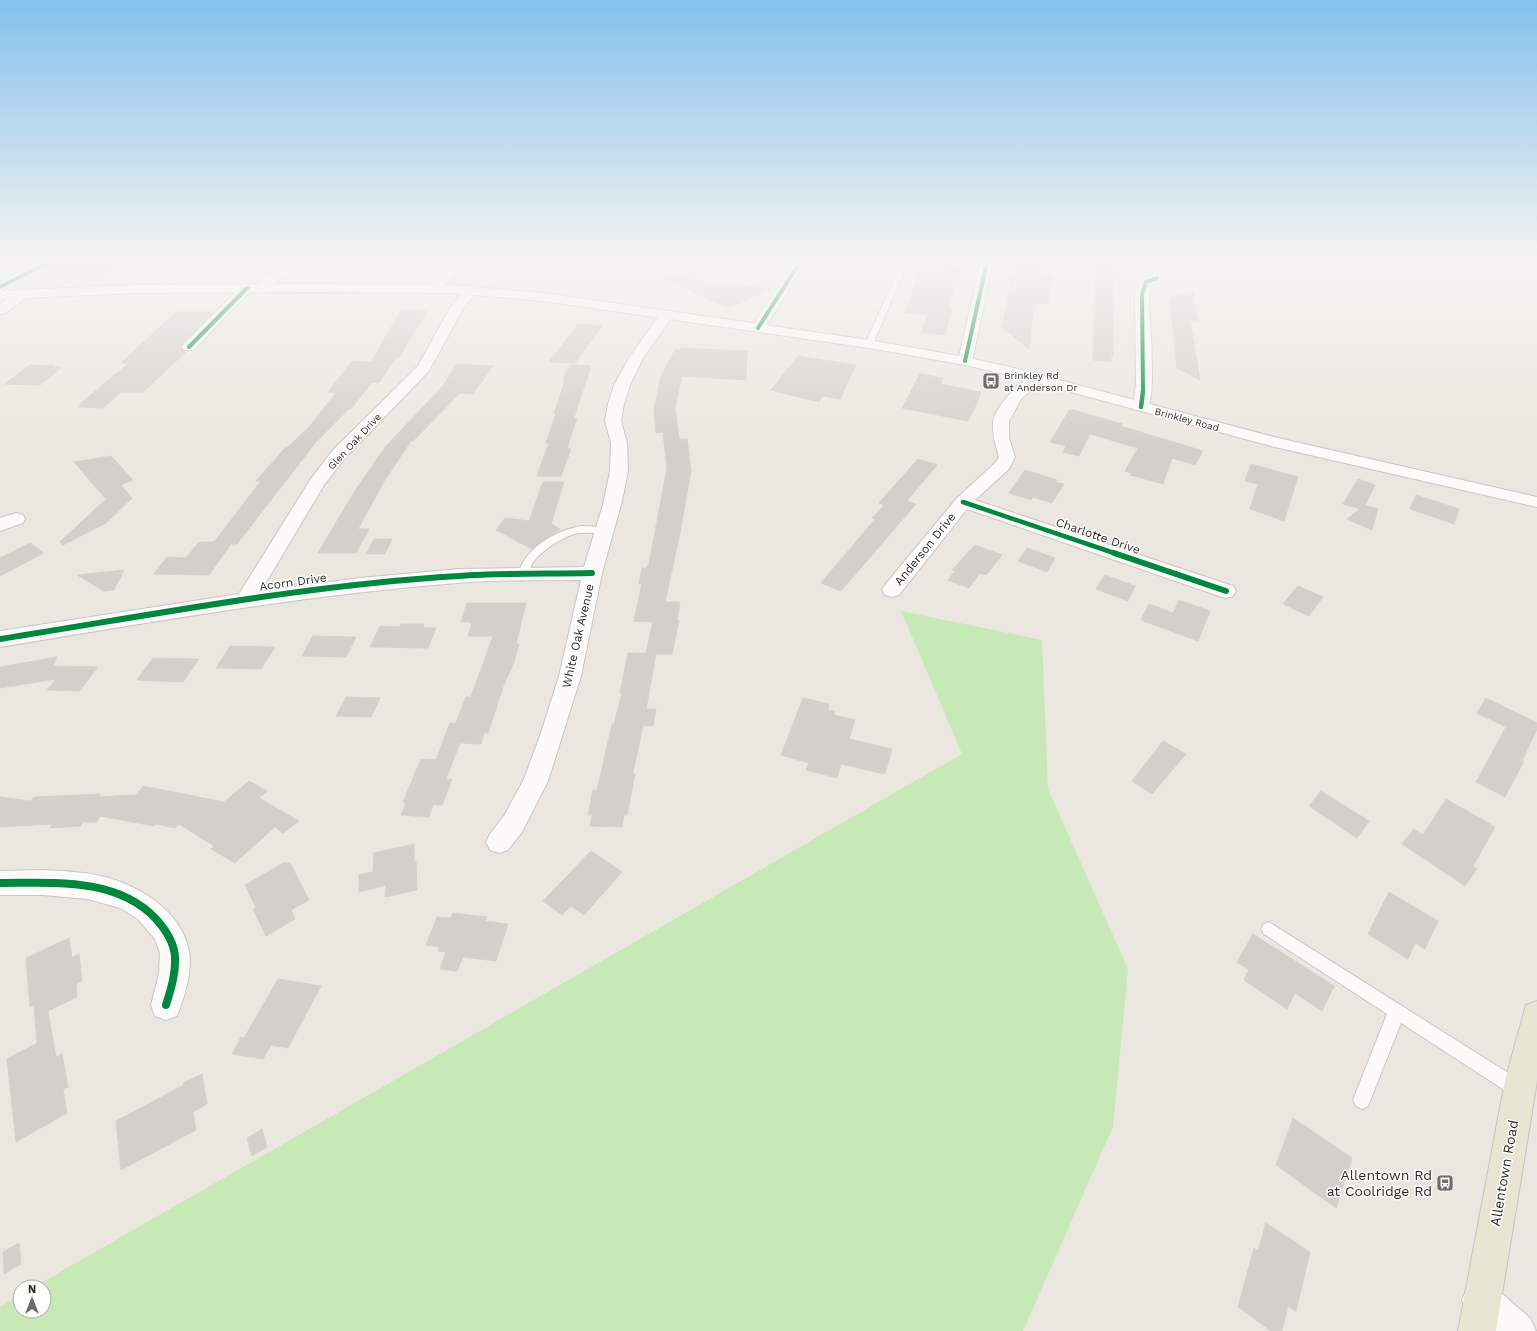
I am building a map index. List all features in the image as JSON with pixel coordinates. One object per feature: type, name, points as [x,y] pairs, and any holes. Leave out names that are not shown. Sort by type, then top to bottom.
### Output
[{"type":"main road","name":"Allentown Road","points":[[1479,1316],[1519,1090],[1537,1016]]},
{"type":"street","points":[[189,347],[214,324]]},
{"type":"street","name":"Glen Oak Drive","points":[[246,600],[316,484],[339,454],[424,368],[448,324]]},
{"type":"street","name":"White Oak Avenue","points":[[499,842],[523,807],[544,759],[570,676],[584,617],[592,573],[605,530],[619,471],[619,443],[613,421],[616,404],[622,385],[636,358],[660,324]]},
{"type":"street","name":"Brinkley Road","points":[[733,324],[869,344],[965,361],[1038,378],[1311,451],[1537,502]]},
{"type":"street","points":[[758,328],[760,324]]},
{"type":"street","points":[[965,361],[973,324]]},
{"type":"street","points":[[1141,406],[1144,384],[1143,324]]},
{"type":"street","name":"Anderson Drive","points":[[892,590],[963,502],[1003,465],[1007,457],[1006,448],[1001,438],[1001,421],[1016,395],[1038,378]]},
{"type":"street","name":"Charlotte Drive","points":[[963,502],[1226,591]]},
{"type":"street","name":"Acorn Drive","points":[[0,639],[246,600],[368,584],[459,576],[592,573]]},
{"type":"street","points":[[0,883],[51,883],[83,886],[105,890],[129,898],[146,908],[167,932],[176,962],[166,1004]]},
{"type":"street","points":[[1479,1316],[1517,1331]]},
{"type":"lane","points":[[869,344],[878,324]]},
{"type":"lane","points":[[523,574],[524,567],[533,555],[564,534],[581,529],[605,530]]},
{"type":"lane","points":[[1269,929],[1519,1090]]},
{"type":"lane","points":[[1362,1100],[1397,1011]]},
{"type":"green space","points":[[901,611],[1042,640],[1048,789],[1128,969],[1113,1127],[1023,1331],[0,1331],[0,1307],[12,1300],[12,1319],[52,1319],[52,1279],[48,1279],[962,754]]},
{"type":"building","points":[[163,324],[202,324],[181,346],[183,351],[186,352],[143,392],[121,392],[103,408],[79,407],[83,404],[80,404],[129,363],[121,363]]},
{"type":"building","points":[[393,324],[419,324],[399,357],[396,357],[379,383],[372,382],[351,409],[349,409],[316,442],[237,544],[231,544],[209,575],[154,574],[167,557],[186,558],[199,542],[214,542],[261,481],[256,481],[285,448],[287,448],[309,427],[335,394],[335,392],[328,392],[352,361],[371,362]]},
{"type":"building","points":[[578,324],[602,326],[575,363],[549,362]]},
{"type":"building","points":[[925,324],[948,324],[945,335],[922,332]]},
{"type":"building","points":[[1003,324],[1032,324],[1029,349],[1002,327]]},
{"type":"building","points":[[1094,324],[1113,324],[1113,356],[1111,355],[1111,362],[1093,360]]},
{"type":"building","points":[[1173,324],[1191,324],[1200,380],[1177,368]]},
{"type":"building","points":[[681,348],[747,351],[746,380],[682,376],[675,407],[679,439],[687,439],[691,471],[680,533],[665,602],[680,602],[677,620],[679,620],[672,654],[656,654],[646,709],[656,709],[653,726],[643,725],[633,773],[635,774],[627,815],[624,815],[622,827],[590,826],[592,815],[588,815],[593,790],[597,790],[612,724],[614,724],[622,693],[620,693],[628,653],[646,653],[653,622],[634,621],[642,584],[639,584],[642,568],[646,568],[649,564],[667,468],[663,432],[656,433],[654,409],[661,376],[675,350],[680,350]]},
{"type":"building","points":[[798,356],[856,365],[840,399],[822,396],[819,402],[771,390]]},
{"type":"building","points":[[457,364],[493,366],[473,394],[460,393],[413,441],[411,441],[385,480],[358,529],[369,529],[356,553],[318,553],[354,492],[386,446],[443,386]]},
{"type":"building","points":[[30,365],[54,366],[52,367],[61,368],[40,385],[4,384]]},
{"type":"building","points":[[570,365],[591,366],[574,418],[577,418],[567,448],[571,449],[561,476],[537,476],[549,443],[546,443],[565,381],[563,380]]},
{"type":"building","points":[[920,374],[943,378],[941,384],[981,392],[968,421],[902,408]]},
{"type":"building","points":[[1070,409],[1122,424],[1121,426],[1203,451],[1195,465],[1172,458],[1163,484],[1130,475],[1132,473],[1125,471],[1138,448],[1090,434],[1079,456],[1063,452],[1066,446],[1050,442]]},
{"type":"building","points":[[111,456],[133,480],[121,485],[132,498],[106,523],[63,545],[60,542],[106,499],[74,462]]},
{"type":"building","points":[[918,459],[937,465],[907,501],[916,504],[841,591],[821,583],[875,519],[872,518],[884,505],[879,503]]},
{"type":"building","points":[[1251,464],[1298,477],[1284,521],[1250,509],[1258,484],[1245,481]]},
{"type":"building","points":[[1025,470],[1057,480],[1055,482],[1064,484],[1052,503],[1033,497],[1031,500],[1009,493]]},
{"type":"building","points":[[1358,479],[1375,485],[1365,505],[1378,509],[1372,530],[1347,519],[1360,509],[1343,504]]},
{"type":"building","points":[[543,482],[564,482],[551,524],[560,529],[532,549],[496,530],[505,518],[529,521]]},
{"type":"building","points":[[1416,495],[1459,509],[1454,524],[1410,509]]},
{"type":"building","points":[[374,539],[392,539],[385,554],[366,554]]},
{"type":"building","points":[[30,543],[44,553],[0,576],[0,558]]},
{"type":"building","points":[[975,545],[1002,555],[986,575],[980,573],[969,588],[948,580],[955,571],[952,570]]},
{"type":"building","points":[[1027,548],[1055,558],[1047,572],[1018,561]]},
{"type":"building","points":[[124,570],[114,590],[104,591],[77,575]]},
{"type":"building","points":[[1105,575],[1135,586],[1128,601],[1096,589]]},
{"type":"building","points":[[1298,586],[1323,597],[1309,616],[1283,604]]},
{"type":"building","points":[[1179,600],[1210,611],[1198,641],[1141,620],[1149,604],[1173,613]]},
{"type":"building","points":[[467,603],[526,603],[516,644],[519,644],[514,662],[503,687],[488,733],[484,733],[481,744],[460,743],[446,779],[452,779],[442,805],[433,805],[429,817],[401,815],[406,803],[403,802],[421,759],[436,760],[450,723],[456,723],[466,697],[471,697],[493,636],[468,636],[472,622],[461,622]]},
{"type":"building","points":[[401,624],[424,624],[423,628],[436,628],[428,648],[370,647],[380,626],[399,627]]},
{"type":"building","points":[[313,636],[356,637],[346,657],[302,656]]},
{"type":"building","points":[[230,646],[275,647],[261,669],[216,668]]},
{"type":"building","points":[[57,657],[53,666],[98,667],[79,691],[47,690],[56,679],[0,688],[0,667]]},
{"type":"building","points":[[153,658],[199,659],[183,682],[137,680]]},
{"type":"building","points":[[346,697],[380,698],[371,717],[336,716]]},
{"type":"building","points":[[803,698],[829,704],[828,710],[835,711],[834,715],[855,720],[849,739],[892,749],[885,774],[841,764],[837,778],[806,770],[809,763],[781,755]]},
{"type":"building","points":[[1486,698],[1537,723],[1537,729],[1522,761],[1524,761],[1505,797],[1476,782],[1506,727],[1477,713]]},
{"type":"building","points":[[1163,741],[1186,754],[1152,794],[1132,781]]},
{"type":"building","points":[[249,781],[267,791],[259,798],[299,821],[283,833],[275,827],[235,863],[211,849],[214,846],[179,824],[175,828],[156,824],[154,826],[100,816],[97,822],[83,822],[81,826],[50,828],[52,824],[0,827],[0,797],[31,801],[34,797],[100,794],[98,797],[136,795],[143,786],[224,802]]},
{"type":"building","points":[[1321,791],[1369,821],[1357,838],[1309,806]]},
{"type":"building","points":[[1446,799],[1495,827],[1473,866],[1477,869],[1465,886],[1402,844],[1414,829],[1423,835]]},
{"type":"building","points":[[414,844],[417,890],[385,897],[386,885],[359,892],[359,875],[373,872],[374,853]]},
{"type":"building","points":[[591,851],[622,872],[584,915],[571,906],[562,915],[543,901]]},
{"type":"building","points":[[283,863],[290,863],[309,900],[291,910],[295,919],[266,936],[253,909],[256,908],[245,885]]},
{"type":"building","points":[[1389,892],[1438,921],[1425,949],[1415,943],[1408,959],[1368,934]]},
{"type":"building","points":[[453,913],[487,917],[485,921],[508,924],[496,961],[463,957],[457,971],[440,969],[446,952],[438,951],[440,947],[426,945],[437,917],[451,918]]},
{"type":"building","points":[[1253,934],[1334,986],[1322,1011],[1295,993],[1287,1009],[1244,980],[1249,970],[1237,962]]},
{"type":"building","points":[[69,938],[72,958],[79,954],[82,981],[76,984],[77,997],[48,1011],[56,1057],[62,1054],[68,1087],[63,1089],[67,1113],[16,1142],[7,1059],[37,1043],[34,1005],[30,1007],[26,958]]},
{"type":"building","points":[[278,979],[321,986],[288,1048],[271,1045],[263,1059],[232,1054],[241,1037],[244,1038]]},
{"type":"building","points":[[202,1074],[207,1104],[193,1112],[196,1130],[121,1170],[116,1121],[184,1085],[183,1083]]},
{"type":"building","points":[[1293,1118],[1352,1158],[1336,1208],[1276,1165]]},
{"type":"building","points":[[262,1129],[267,1147],[252,1156],[247,1138]]},
{"type":"building","points":[[1266,1223],[1310,1252],[1296,1311],[1288,1306],[1282,1331],[1271,1331],[1238,1307],[1254,1248],[1258,1251]]},
{"type":"building","points":[[19,1243],[21,1264],[4,1274],[3,1252]]},
{"type":"cycle path","points":[[189,347],[211,324]]},
{"type":"cycle path","points":[[758,328],[760,324]]},
{"type":"cycle path","points":[[965,361],[973,324]]},
{"type":"cycle path","points":[[1141,407],[1144,384],[1143,324]]},
{"type":"cycle path","points":[[963,502],[1226,591]]},
{"type":"cycle path","points":[[0,639],[246,600],[360,585],[459,576],[592,573]]},
{"type":"cycle path","points":[[0,883],[43,883],[88,886],[110,891],[130,899],[147,910],[162,926],[172,943],[175,958],[174,974],[166,1005]]},
{"type":"place","name":"Brinkley Rd at Anderson Dr","points":[[991,381]]},
{"type":"place","name":"Allentown Rd at Coolridge Rd","points":[[1445,1183]]}]
